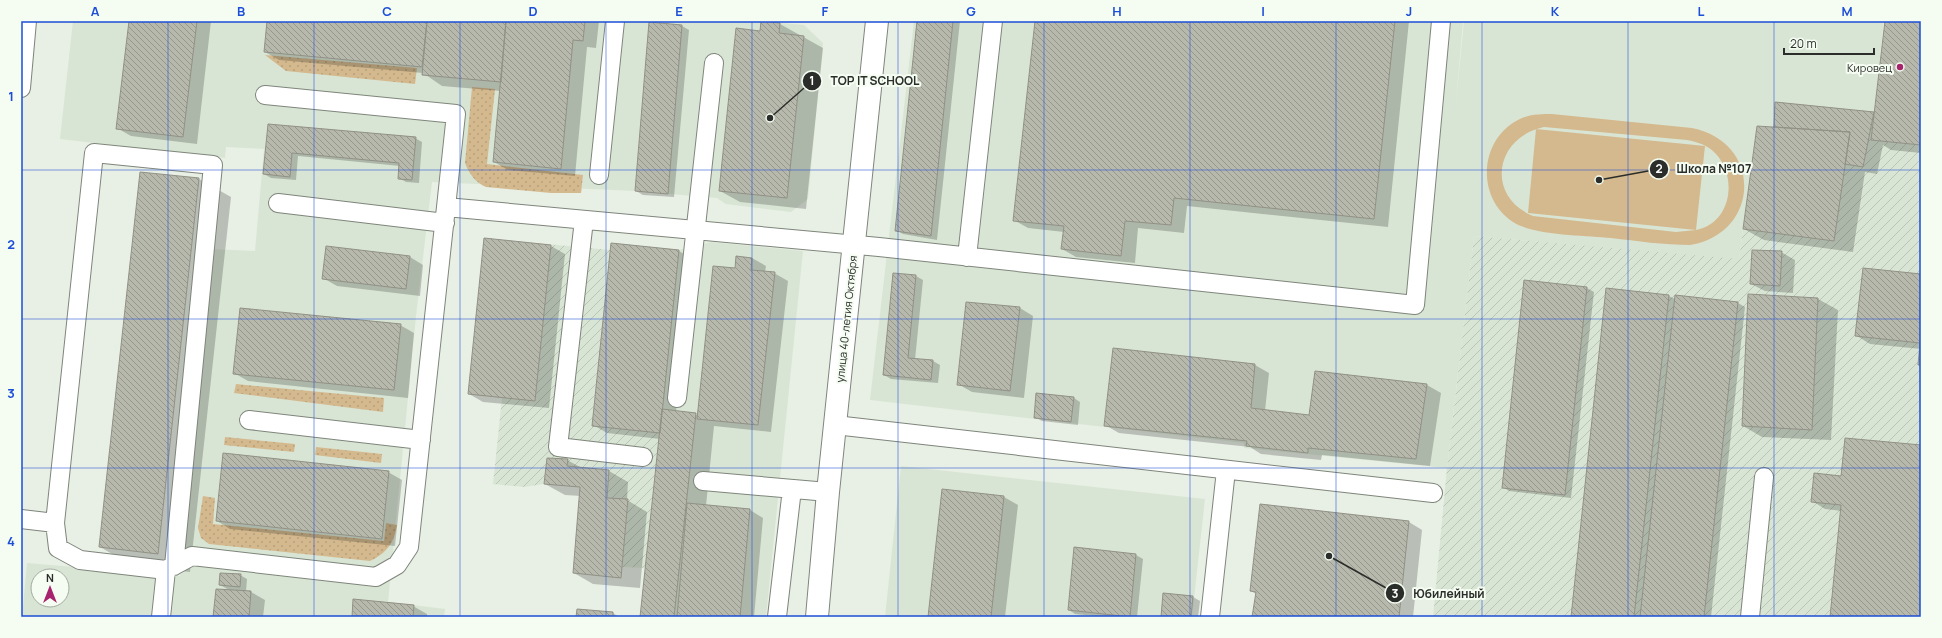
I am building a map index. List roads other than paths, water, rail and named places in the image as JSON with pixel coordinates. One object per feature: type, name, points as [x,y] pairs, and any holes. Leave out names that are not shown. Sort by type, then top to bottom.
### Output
[{"type":"street","name":"улица 40-летия Октября","points":[[817,617],[828,492],[877,21]]},
{"type":"lane","points":[[21,88],[27,21]]},
{"type":"lane","points":[[599,175],[616,21]]},
{"type":"lane","points":[[967,257],[993,21]]},
{"type":"lane","points":[[278,203],[446,215],[584,220],[696,230],[854,245],[1414,305],[1441,21]]},
{"type":"lane","points":[[677,398],[714,63]]},
{"type":"lane","points":[[161,617],[170,568],[213,165],[94,153],[55,523],[58,548],[80,560],[170,568],[192,556],[376,577],[397,565],[409,547],[456,114],[265,95]]},
{"type":"lane","points":[[584,220],[558,447],[643,457]]},
{"type":"lane","points":[[249,420],[421,440]]},
{"type":"lane","points":[[835,425],[1433,493]]},
{"type":"lane","points":[[1210,617],[1226,470]]},
{"type":"lane","points":[[1750,617],[1764,477]]},
{"type":"lane","points":[[703,481],[828,492]]},
{"type":"lane","points":[[777,617],[792,489]]},
{"type":"lane","points":[[21,519],[55,523]]},
{"type":"place","name":"Кировец","points":[[1900,67]]},
{"type":"place","name":"TOP IT SCHOOL","points":[[770,118]]},
{"type":"place","name":"Школа №107","points":[[1599,180]]},
{"type":"place","name":"Юбилейный","points":[[1329,556]]}]
